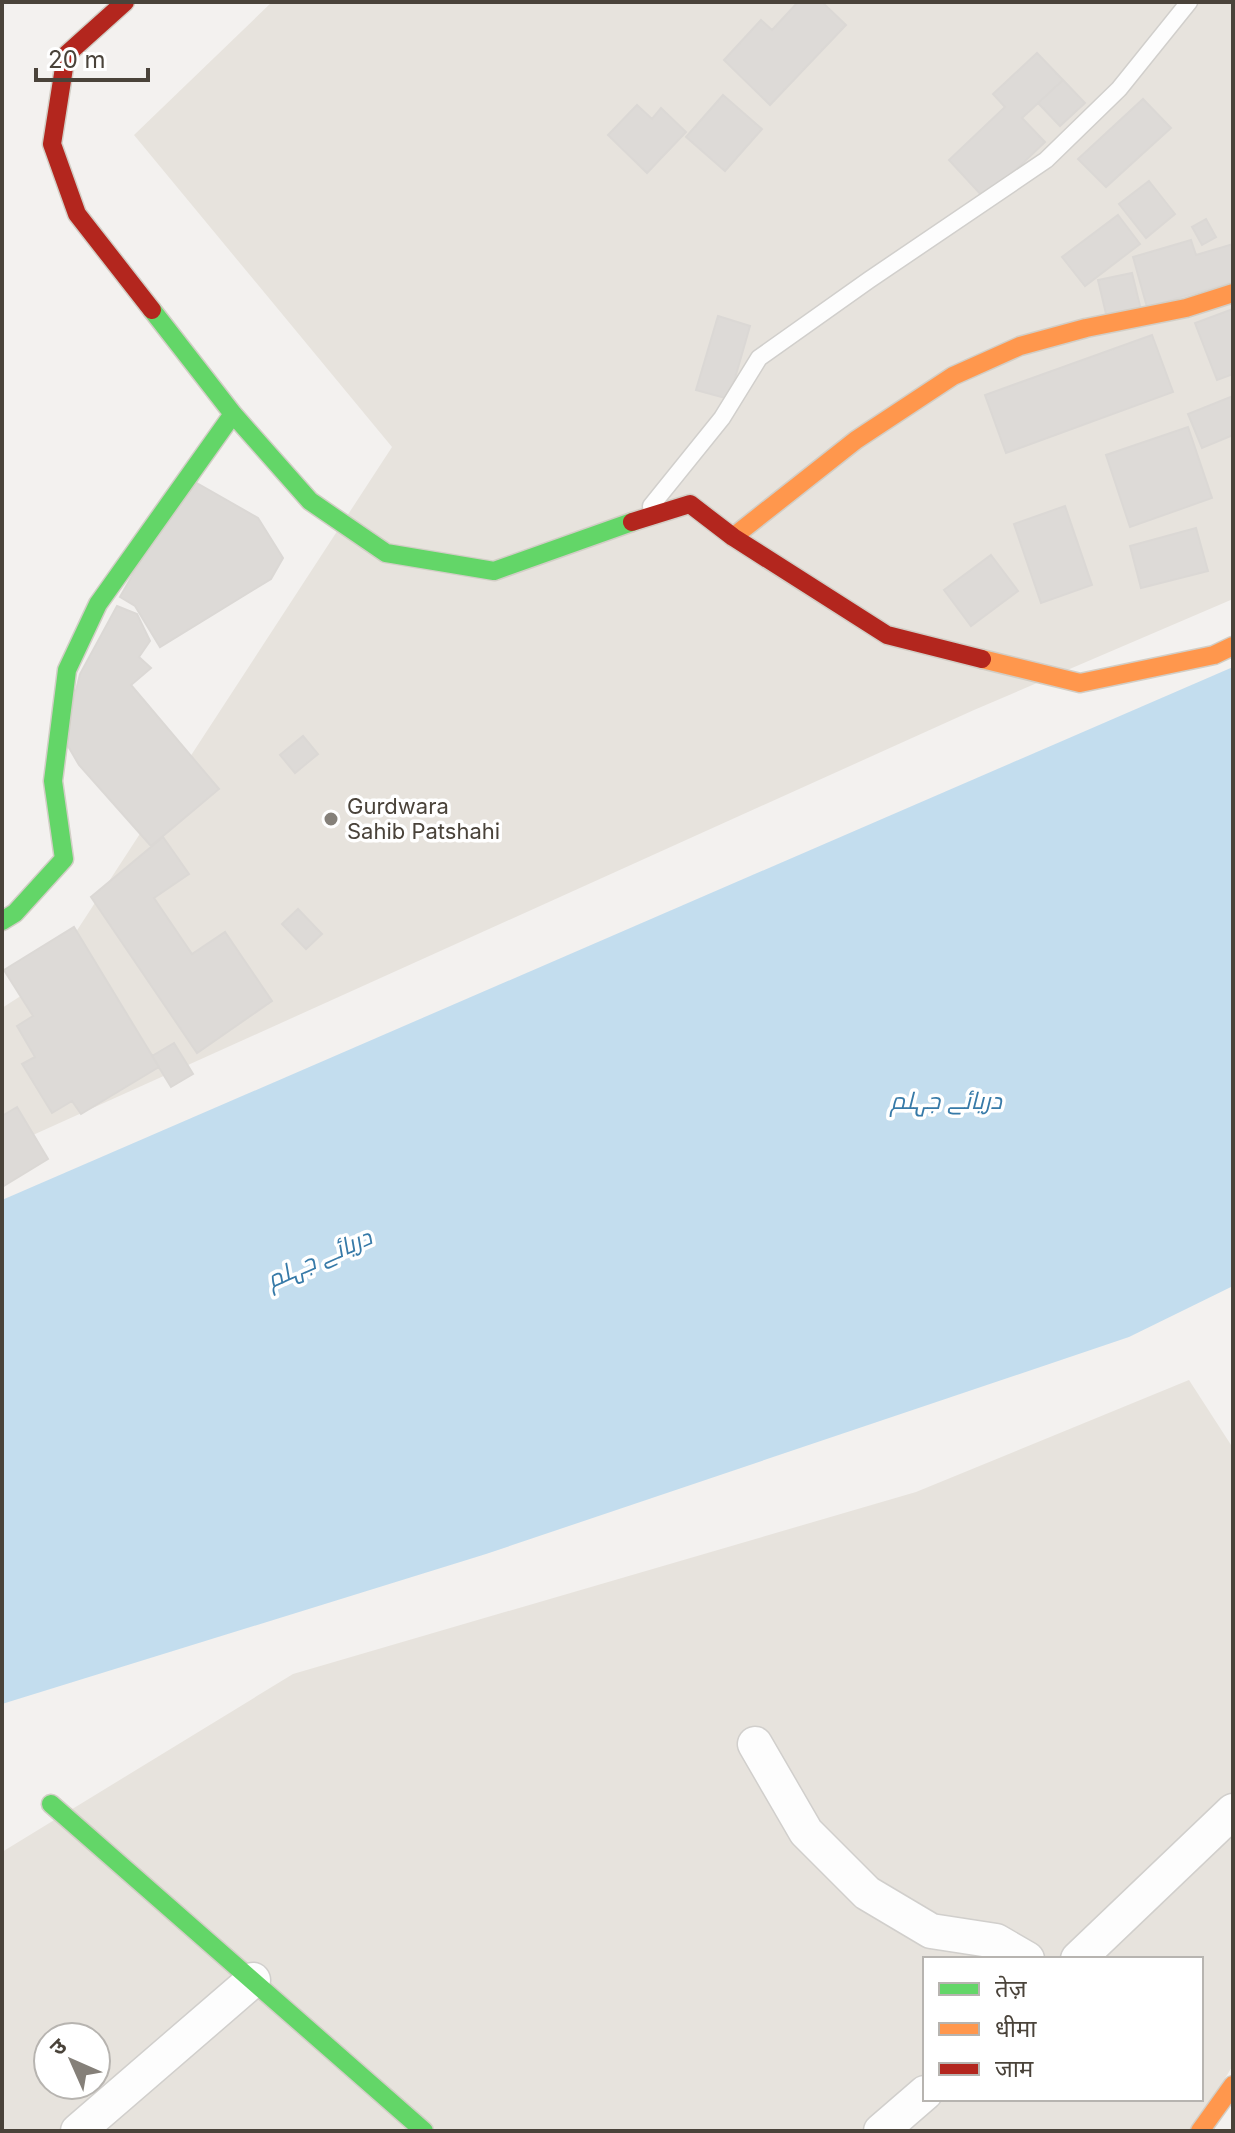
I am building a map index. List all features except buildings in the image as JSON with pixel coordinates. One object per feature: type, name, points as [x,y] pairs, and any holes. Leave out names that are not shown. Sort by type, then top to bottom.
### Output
[{"type":"main road","points":[[125,2],[66,55],[52,144],[77,214],[233,414],[310,501],[386,553],[494,571],[690,504],[733,537],[887,635],[1080,683],[1214,655],[1233,646]]},
{"type":"main road","points":[[733,537],[856,440],[953,376],[1020,346],[1086,328],[1186,308],[1233,293]]},
{"type":"main road","points":[[2,921],[15,913],[64,859],[53,781],[67,670],[98,604],[233,414]]},
{"type":"main road","points":[[51,1804],[424,2131]]},
{"type":"main road","points":[[1200,2131],[1233,2085]]},
{"type":"street","points":[[755,1744],[806,1832],[867,1893],[931,1931],[996,1941],[1024,1957]]},
{"type":"street","points":[[1080,1957],[1233,1811]]},
{"type":"street","points":[[78,2131],[253,1980]]},
{"type":"street","points":[[881,2131],[923,2095]]},
{"type":"lane","points":[[640,519],[722,418],[759,358],[1046,160],[1119,89],[1189,2]]},
{"type":"shaded area","points":[[272,2],[1233,2],[1233,599],[974,710],[2,1149],[2,1008],[44,981],[392,447],[134,135]]},
{"type":"shaded area","points":[[1189,1380],[1233,1448],[1233,2065],[1194,2131],[2,2131],[2,1852],[293,1674],[916,1492]]},
{"type":"water","name":"دریائے جہلم","points":[[1233,667],[1233,1286],[1129,1337],[486,1554],[2,1704],[2,1200]]},
{"type":"traffic: fast","points":[[152,310],[233,414],[310,501],[386,553],[494,571],[632,522]]},
{"type":"traffic: fast","points":[[2,921],[15,913],[64,859],[53,781],[67,670],[98,604],[233,414]]},
{"type":"traffic: fast","points":[[51,1804],[424,2131]]},
{"type":"traffic: slow","points":[[733,537],[856,440],[953,376],[1020,346],[1086,328],[1186,308],[1233,293]]},
{"type":"traffic: slow","points":[[982,659],[1080,683],[1214,655],[1233,646]]},
{"type":"traffic: slow","points":[[1200,2131],[1233,2085]]},
{"type":"traffic: jam","points":[[125,2],[66,55],[52,144],[77,214],[152,310]]},
{"type":"traffic: jam","points":[[632,522],[690,504],[733,537],[887,635],[982,659]]},
{"type":"place","name":"Gurdwara Sahib Patshahi","points":[[331,819]]}]
